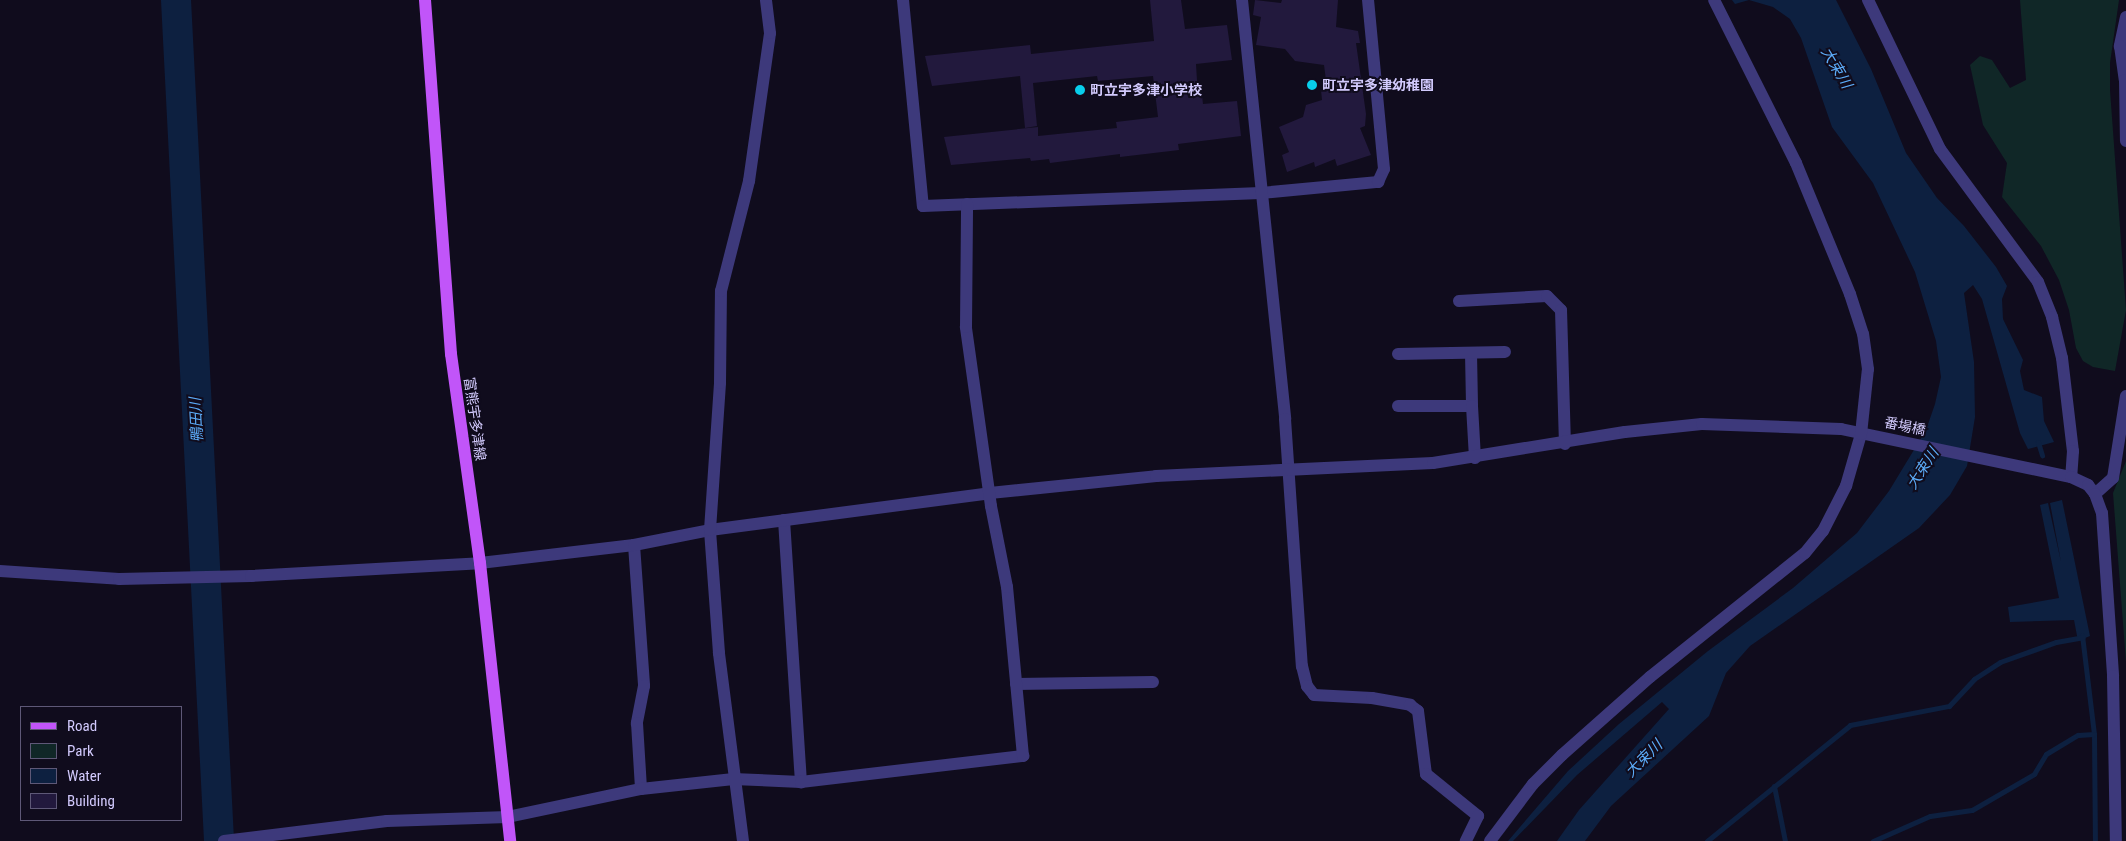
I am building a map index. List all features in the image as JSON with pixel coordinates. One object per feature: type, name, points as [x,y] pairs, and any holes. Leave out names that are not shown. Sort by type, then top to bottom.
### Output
[{"type":"main road","name":"富熊宇多津線","points":[[425,0],[451,354],[480,563],[510,841]]},
{"type":"street","points":[[743,841],[733,779],[728,708],[719,653],[710,530],[720,383],[720,291],[749,181],[770,33],[766,0]]},
{"type":"street","points":[[903,0],[924,206],[1261,193],[1370,185],[1383,176],[1368,0]]},
{"type":"street","points":[[1242,0],[1289,470],[1302,666],[1307,686],[1314,695],[1372,698],[1410,705],[1418,711],[1426,774],[1478,816],[1466,841]]},
{"type":"street","points":[[1490,841],[1533,784],[1562,755],[1650,677],[1805,553],[1823,531],[1846,486],[1866,434],[1868,369],[1863,334],[1850,294],[1796,162],[1750,67],[1714,0]]},
{"type":"street","points":[[1868,0],[1940,149],[2038,282],[2052,317],[2062,358],[2073,451],[2071,477]]},
{"type":"street","points":[[2126,17],[2120,46],[2126,80],[2126,141]]},
{"type":"street","points":[[224,841],[387,821],[508,817],[641,789],[733,779],[802,782],[1023,756],[1007,587],[990,493],[966,328],[967,204]]},
{"type":"street","points":[[1459,301],[1547,296],[1561,310],[1565,444]]},
{"type":"street","points":[[1398,354],[1505,352]]},
{"type":"street","points":[[1471,353],[1475,458]]},
{"type":"street","points":[[2116,841],[2113,676],[2102,513],[2095,494],[2113,478],[2126,396]]},
{"type":"street","points":[[1398,406],[1472,406]]},
{"type":"street","name":"番場橋","points":[[0,571],[120,579],[251,576],[480,563],[634,545],[710,530],[990,493],[1156,476],[1289,470],[1475,458],[1565,444],[1625,432],[1702,424],[1804,426],[1866,434],[2071,477],[2088,485],[2095,494]]},
{"type":"street","points":[[784,520],[802,782]]},
{"type":"street","points":[[634,545],[644,686],[637,723],[641,789]]},
{"type":"street","points":[[1016,684],[1153,682]]},
{"type":"green space","points":[[2020,0],[2119,0],[2110,63],[2110,90],[2126,310],[2115,371],[2093,367],[2083,361],[2076,348],[2069,310],[2059,280],[2041,246],[2002,197],[2007,163],[1983,125],[1970,65],[1980,56],[1992,60],[2010,88],[2026,80]]},
{"type":"green space","points":[[2126,461],[2126,662],[2113,493]]},
{"type":"water","points":[[1732,0],[1749,0],[1735,4]]},
{"type":"water","name":"大束川","points":[[1749,0],[1836,0],[1871,69],[1906,153],[1937,198],[1964,226],[1996,267],[2007,286],[2002,299],[2003,319],[2023,360],[2020,371],[2024,390],[2042,397],[2044,421],[2054,442],[2028,449],[2020,433],[1982,299],[1973,285],[1964,293],[1974,362],[1975,417],[1967,466],[1950,495],[1919,528],[1750,646],[1726,673],[1709,716],[1611,806],[1585,841],[1557,841],[1579,810],[1669,709],[1662,702],[1577,775],[1513,841],[1508,841],[1568,771],[1619,724],[1708,651],[1793,588],[1857,533],[1889,491],[1926,430],[1935,404],[1941,377],[1936,341],[1915,272],[1873,183],[1832,127],[1801,38],[1790,19],[1773,7]]},
{"type":"water","points":[[2062,500],[2090,636],[2078,641],[2074,620],[2010,622],[2008,607],[2059,598],[2040,505],[2048,503],[2061,562],[2050,503]]},
{"type":"building","points":[[1150,0],[1181,0],[1185,29],[1227,25],[1232,60],[1196,64],[1198,97],[1202,96],[1203,104],[1237,101],[1241,136],[1178,144],[1179,150],[1120,157],[1120,154],[1050,163],[1049,159],[1031,161],[1030,158],[951,165],[944,137],[1038,127],[1038,136],[1117,128],[1116,122],[1158,117],[1153,76],[1098,81],[1097,76],[1033,83],[1037,126],[1025,128],[1020,76],[932,86],[925,56],[1030,45],[1031,54],[1154,41]]},
{"type":"building","points":[[1255,0],[1281,3],[1282,0],[1338,0],[1336,27],[1358,31],[1360,43],[1356,43],[1366,114],[1365,126],[1360,128],[1371,155],[1337,166],[1335,159],[1315,167],[1314,162],[1287,172],[1282,155],[1289,152],[1279,127],[1303,117],[1306,105],[1322,100],[1321,90],[1327,88],[1324,65],[1295,61],[1285,49],[1256,45],[1261,17],[1253,15]]},
{"type":"waterway","name":"鴨田川","points":[[176,0],[219,841]]},
{"type":"waterway","points":[[2038,442],[2042,455]]},
{"type":"waterway","points":[[2082,635],[2094,734],[2095,841]]},
{"type":"waterway","points":[[1707,841],[1850,725],[1949,706],[1974,679],[2000,662],[2056,642],[2083,637]]},
{"type":"waterway","points":[[1873,841],[1930,816],[1972,810],[2034,774],[2046,754],[2078,735],[2094,734]]},
{"type":"waterway","points":[[1774,786],[1785,841]]},
{"type":"place","name":"町立宇多津幼稚園","points":[[1312,85]]},
{"type":"place","name":"町立宇多津小学校","points":[[1080,90]]}]
